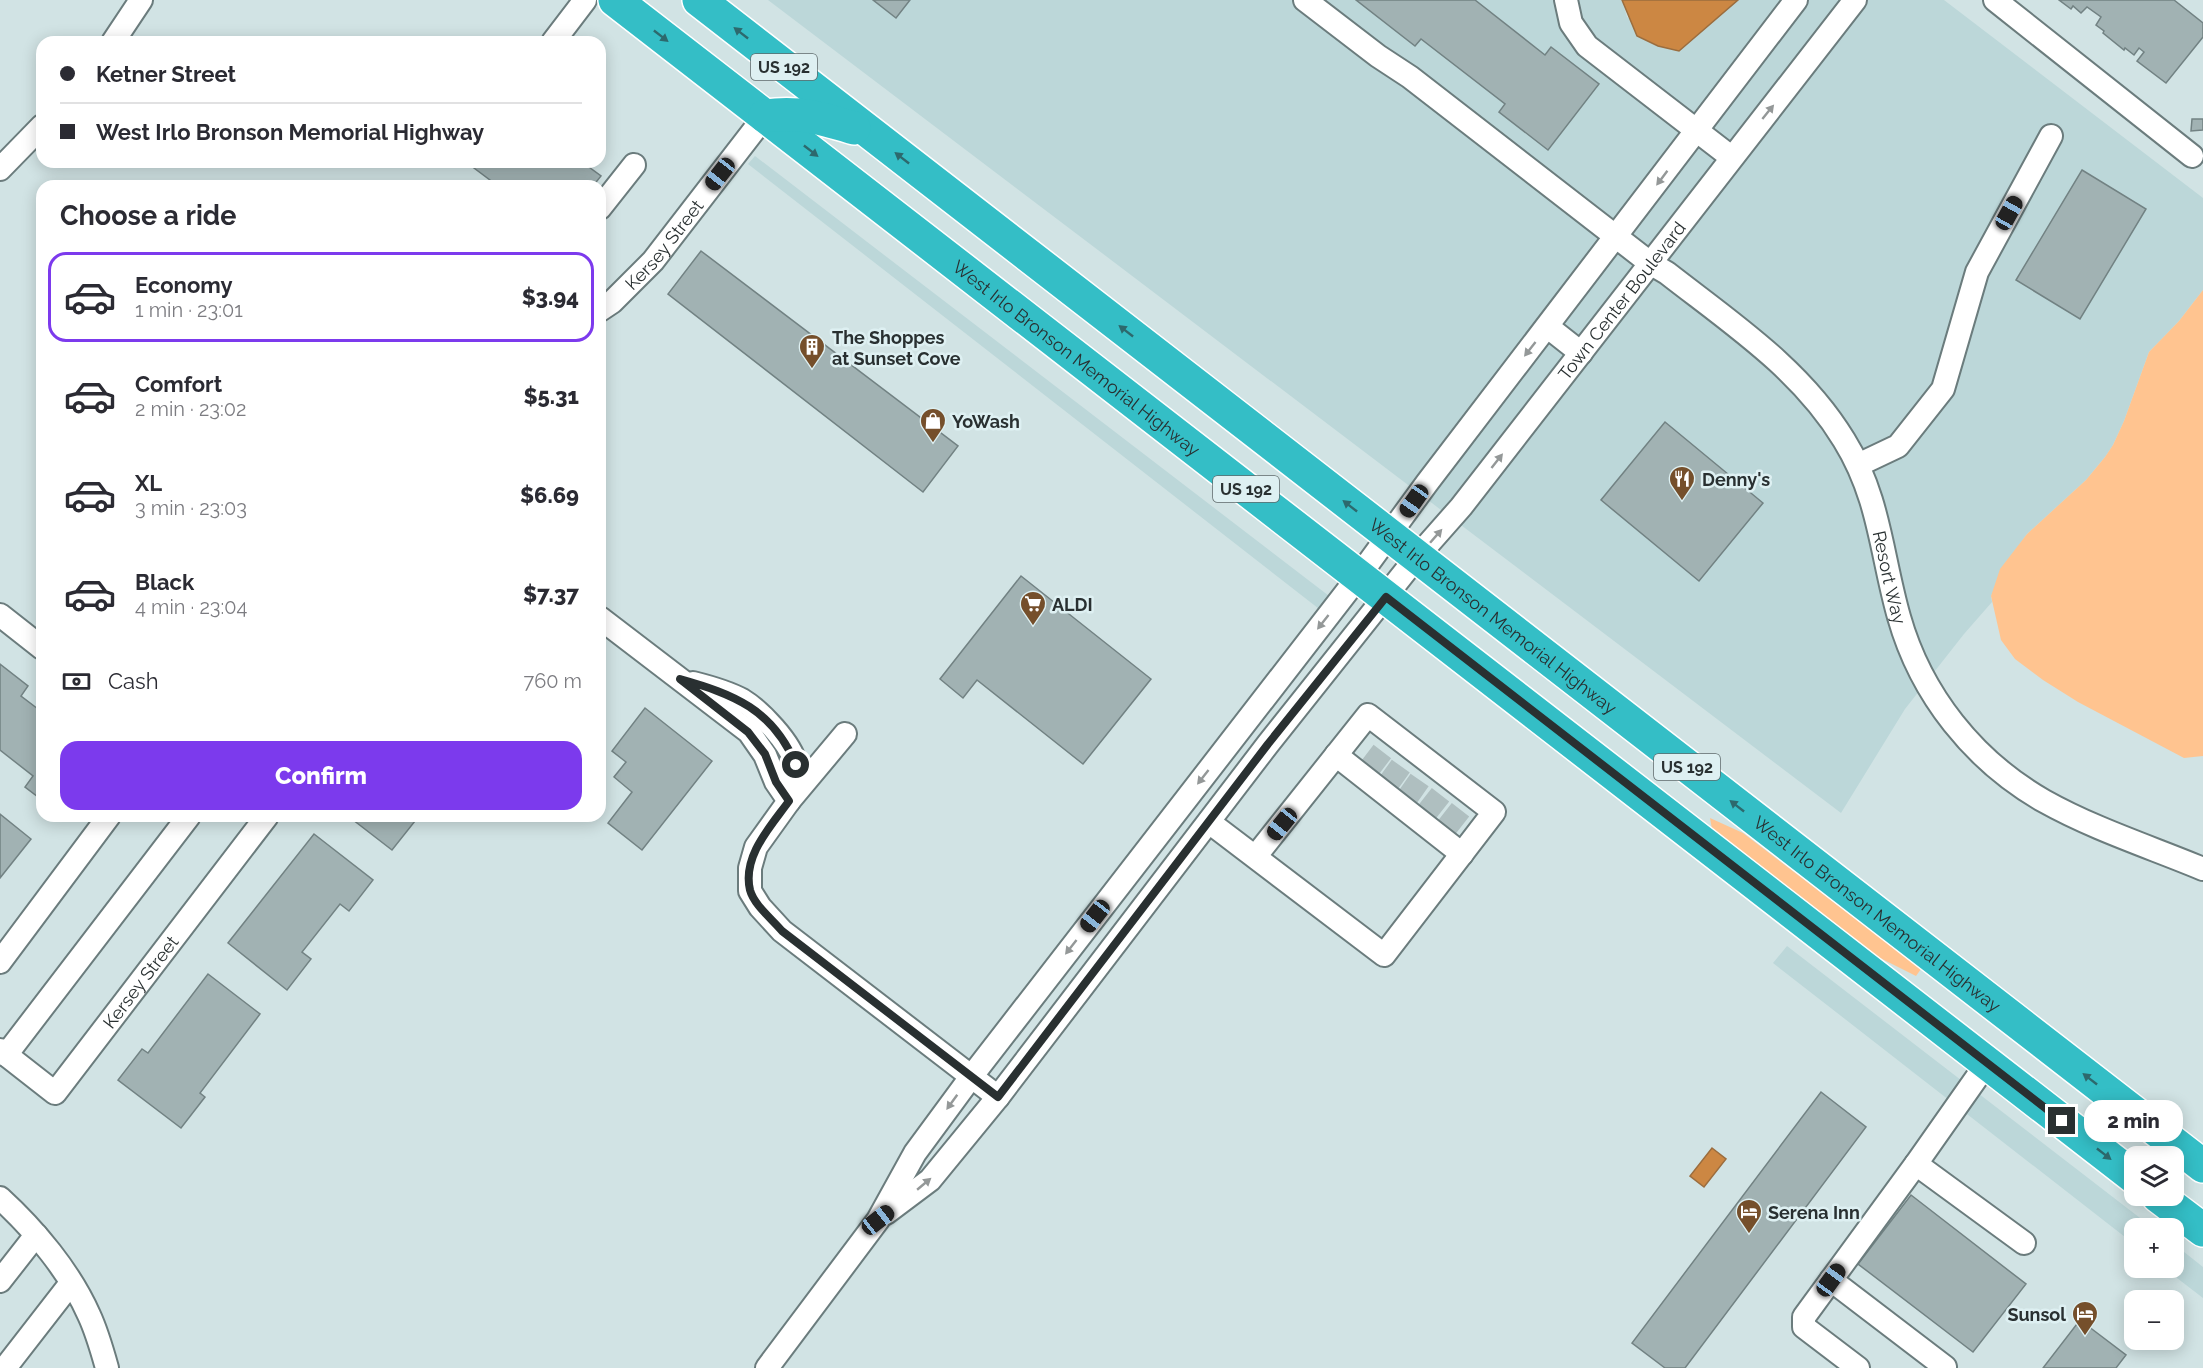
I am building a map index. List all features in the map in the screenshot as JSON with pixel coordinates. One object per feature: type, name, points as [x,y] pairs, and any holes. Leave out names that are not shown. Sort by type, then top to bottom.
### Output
[{"type":"highway","name":"West Irlo Bronson Memorial Highway","points":[[615,0],[2124,1168]]},
{"type":"highway","name":"West Irlo Bronson Memorial Highway","points":[[699,0],[1416,558],[2200,1163]]},
{"type":"highway","points":[[765,116],[787,112],[817,117],[870,133]]},
{"type":"highway","points":[[2184,1195],[2203,1203]]},
{"type":"highway","points":[[2171,1206],[2203,1230]]},
{"type":"street","points":[[116,36],[141,0]]},
{"type":"street","points":[[558,36],[585,0]]},
{"type":"street","name":"Resort Way","points":[[1305,0],[1378,56],[1410,77],[1650,263],[1667,273],[1788,369],[1820,404],[1858,465],[1874,506],[1894,602],[1908,646],[1930,689],[1957,729],[1990,763],[2044,800],[2076,817],[2203,869]]},
{"type":"street","points":[[1566,0],[1571,22],[1587,46],[1731,157]]},
{"type":"street","points":[[766,1368],[878,1220],[915,1153],[971,1077],[1359,576],[1427,483],[1796,0]]},
{"type":"street","name":"Town Center Boulevard","points":[[878,1220],[930,1180],[998,1097],[1268,744],[1416,558],[1461,507],[1855,0]]},
{"type":"street","points":[[1995,0],[2192,156]]},
{"type":"street","name":"Kersey Street","points":[[606,306],[653,261],[765,116]]},
{"type":"street","points":[[0,169],[36,132]]},
{"type":"street","points":[[1858,465],[1898,446],[1943,389],[1977,272],[2051,136]]},
{"type":"street","points":[[606,200],[633,165]]},
{"type":"street","points":[[1548,327],[1581,353]]},
{"type":"street","points":[[0,615],[36,643]]},
{"type":"street","points":[[606,623],[748,732],[765,754],[776,782],[789,801]]},
{"type":"street","points":[[1209,822],[1256,858],[1384,955],[1494,812],[1466,802],[1390,742],[1368,715],[1256,858]]},
{"type":"street","points":[[1244,724],[1268,744]]},
{"type":"street","points":[[845,734],[789,801],[756,847],[750,868],[750,891],[760,907],[782,931],[998,1097]]},
{"type":"street","points":[[1336,755],[1366,773],[1423,816],[1443,832],[1462,854]]},
{"type":"street","points":[[0,962],[105,822]]},
{"type":"street","points":[[3,1052],[184,822]]},
{"type":"street","name":"Kersey Street","points":[[3,1052],[55,1093],[262,822]]},
{"type":"street","points":[[1137,863],[1162,883]]},
{"type":"street","points":[[1858,1368],[1804,1327],[1804,1317],[1987,1063]]},
{"type":"street","points":[[1916,1164],[2024,1243]]},
{"type":"street","points":[[0,1198],[36,1235],[71,1283],[88,1313],[107,1368]]},
{"type":"street","points":[[0,1281],[36,1235]]},
{"type":"street","points":[[1831,1280],[1945,1367]]},
{"type":"street","points":[[5,1368],[71,1283]]},
{"type":"shaded area","points":[[768,0],[1622,0],[1627,17],[1679,51],[1738,0],[1944,0],[2203,198],[2203,290],[2179,321],[2149,352],[2124,421],[2105,457],[2086,480],[2027,534],[2014,552],[1991,596],[1992,602],[1905,709],[1841,813]]},
{"type":"shaded area","points":[[1622,0],[1738,0],[1679,51],[1658,46],[1637,36]]},
{"type":"shaded area","points":[[755,156],[1333,599],[1323,612],[748,164]]},
{"type":"shaded area","points":[[2203,290],[2203,756],[2184,758],[2078,702],[2015,659],[2001,640],[1991,596],[2000,569],[2027,534],[2086,480],[2105,457],[2124,421],[2149,352],[2179,321]]},
{"type":"shaded area","points":[[1710,818],[1743,833],[1921,969],[1916,976],[1876,956],[1712,829]]},
{"type":"shaded area","points":[[1787,946],[2140,1218],[2124,1218],[2124,1236],[1773,963]]},
{"type":"shaded area","points":[[1712,1148],[1726,1159],[1704,1187],[1690,1176]]},
{"type":"shaded area","points":[[2184,1252],[2203,1267],[2203,1298],[2177,1278],[2184,1278]]},
{"type":"building","points":[[873,0],[910,0],[896,18]]},
{"type":"building","points":[[1356,0],[1475,0],[1545,55],[1551,47],[1599,84],[1548,150],[1499,112],[1505,104],[1421,39],[1415,46]]},
{"type":"building","points":[[2059,0],[2174,0],[2203,23],[2203,37],[2166,83],[2137,61],[2144,52],[2139,48],[2134,55],[2103,33],[2104,31],[2096,25],[2101,17],[2087,7],[2081,13],[2073,6],[2071,9]]},
{"type":"building","points":[[2192,119],[2203,119],[2203,130],[2191,131]]},
{"type":"building","points":[[474,168],[590,168],[601,176],[598,180],[490,180]]},
{"type":"building","points":[[2082,170],[2146,209],[2080,319],[2016,280]]},
{"type":"building","name":"The Shoppes at Sunset Cove","points":[[701,251],[958,446],[923,492],[668,294]]},
{"type":"building","name":"Denny's","points":[[1665,422],[1763,503],[1699,581],[1601,500]]},
{"type":"building","name":"ALDI","points":[[1021,576],[1151,679],[1083,764],[977,680],[963,698],[940,679]]},
{"type":"building","points":[[0,664],[28,686],[21,696],[36,707],[36,795],[25,787],[33,776],[0,750]]},
{"type":"building","points":[[645,708],[712,761],[642,850],[608,823],[632,792],[614,777],[626,762],[612,751]]},
{"type":"building","points":[[0,814],[31,839],[0,878]]},
{"type":"building","points":[[356,822],[414,822],[392,850]]},
{"type":"building","points":[[314,834],[373,880],[349,911],[340,904],[302,952],[311,959],[287,990],[228,943]]},
{"type":"building","points":[[208,974],[260,1014],[200,1093],[205,1097],[181,1128],[118,1080],[142,1049],[148,1053]]},
{"type":"building","name":"Serena Inn","points":[[1821,1092],[1866,1127],[1685,1368],[1665,1368],[1632,1343]]},
{"type":"building","points":[[1911,1195],[2026,1284],[1973,1352],[1858,1264]]},
{"type":"building","name":"Sunsol","points":[[2080,1320],[2126,1355],[2116,1368],[2043,1368]]},
{"type":"tunnel","points":[[1369,769],[1385,748]]},
{"type":"tunnel","points":[[1388,784],[1403,763]]},
{"type":"tunnel","points":[[1407,798],[1421,778]]},
{"type":"tunnel","points":[[1427,812],[1441,794]]},
{"type":"tunnel","points":[[1447,827],[1461,809]]},
{"type":"place","name":"The Shoppes at Sunset Cove","points":[[812,370]]},
{"type":"place","name":"YoWash","points":[[933,444]]},
{"type":"place","name":"Denny's","points":[[1682,502]]},
{"type":"place","name":"ALDI","points":[[1033,627]]},
{"type":"place","name":"Serena Inn","points":[[1749,1235]]},
{"type":"place","name":"Sunsol","points":[[2085,1337]]},
{"type":"route","points":[[796,765],[788,747],[758,711],[717,689],[680,679],[748,732],[765,754],[776,782],[789,801],[756,847],[750,868],[750,891],[760,907],[782,931],[998,1097],[1268,744],[1386,597],[2062,1121]]}]
